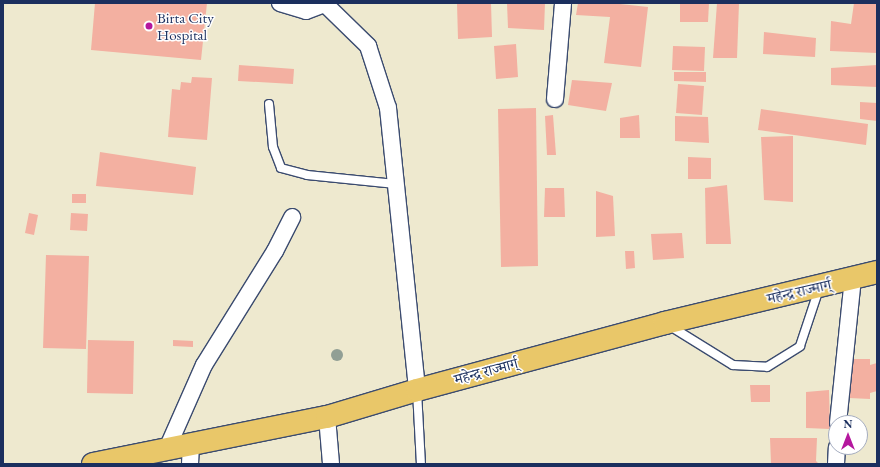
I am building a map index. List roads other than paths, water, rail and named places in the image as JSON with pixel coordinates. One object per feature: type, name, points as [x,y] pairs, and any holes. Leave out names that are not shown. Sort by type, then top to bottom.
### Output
[{"type":"highway","name":"महेन्द्र राज्मार्ग्","points":[[93,464],[166,451],[190,454],[245,432],[327,417],[417,390],[664,323],[877,272]]},
{"type":"street","points":[[280,3],[306,10],[324,4],[368,46],[388,108],[417,390]]},
{"type":"street","points":[[554,99],[563,3]]},
{"type":"street","points":[[166,451],[204,364],[274,252],[292,217]]},
{"type":"street","points":[[839,415],[853,278]]},
{"type":"street","points":[[327,417],[331,464]]},
{"type":"lane","points":[[269,104],[273,147],[281,168],[307,174],[396,184]]},
{"type":"lane","points":[[664,323],[733,365],[767,367],[800,346],[820,286]]},
{"type":"lane","points":[[417,390],[421,464]]},
{"type":"place","name":"Birta City Hospital","points":[[149,26]]}]
